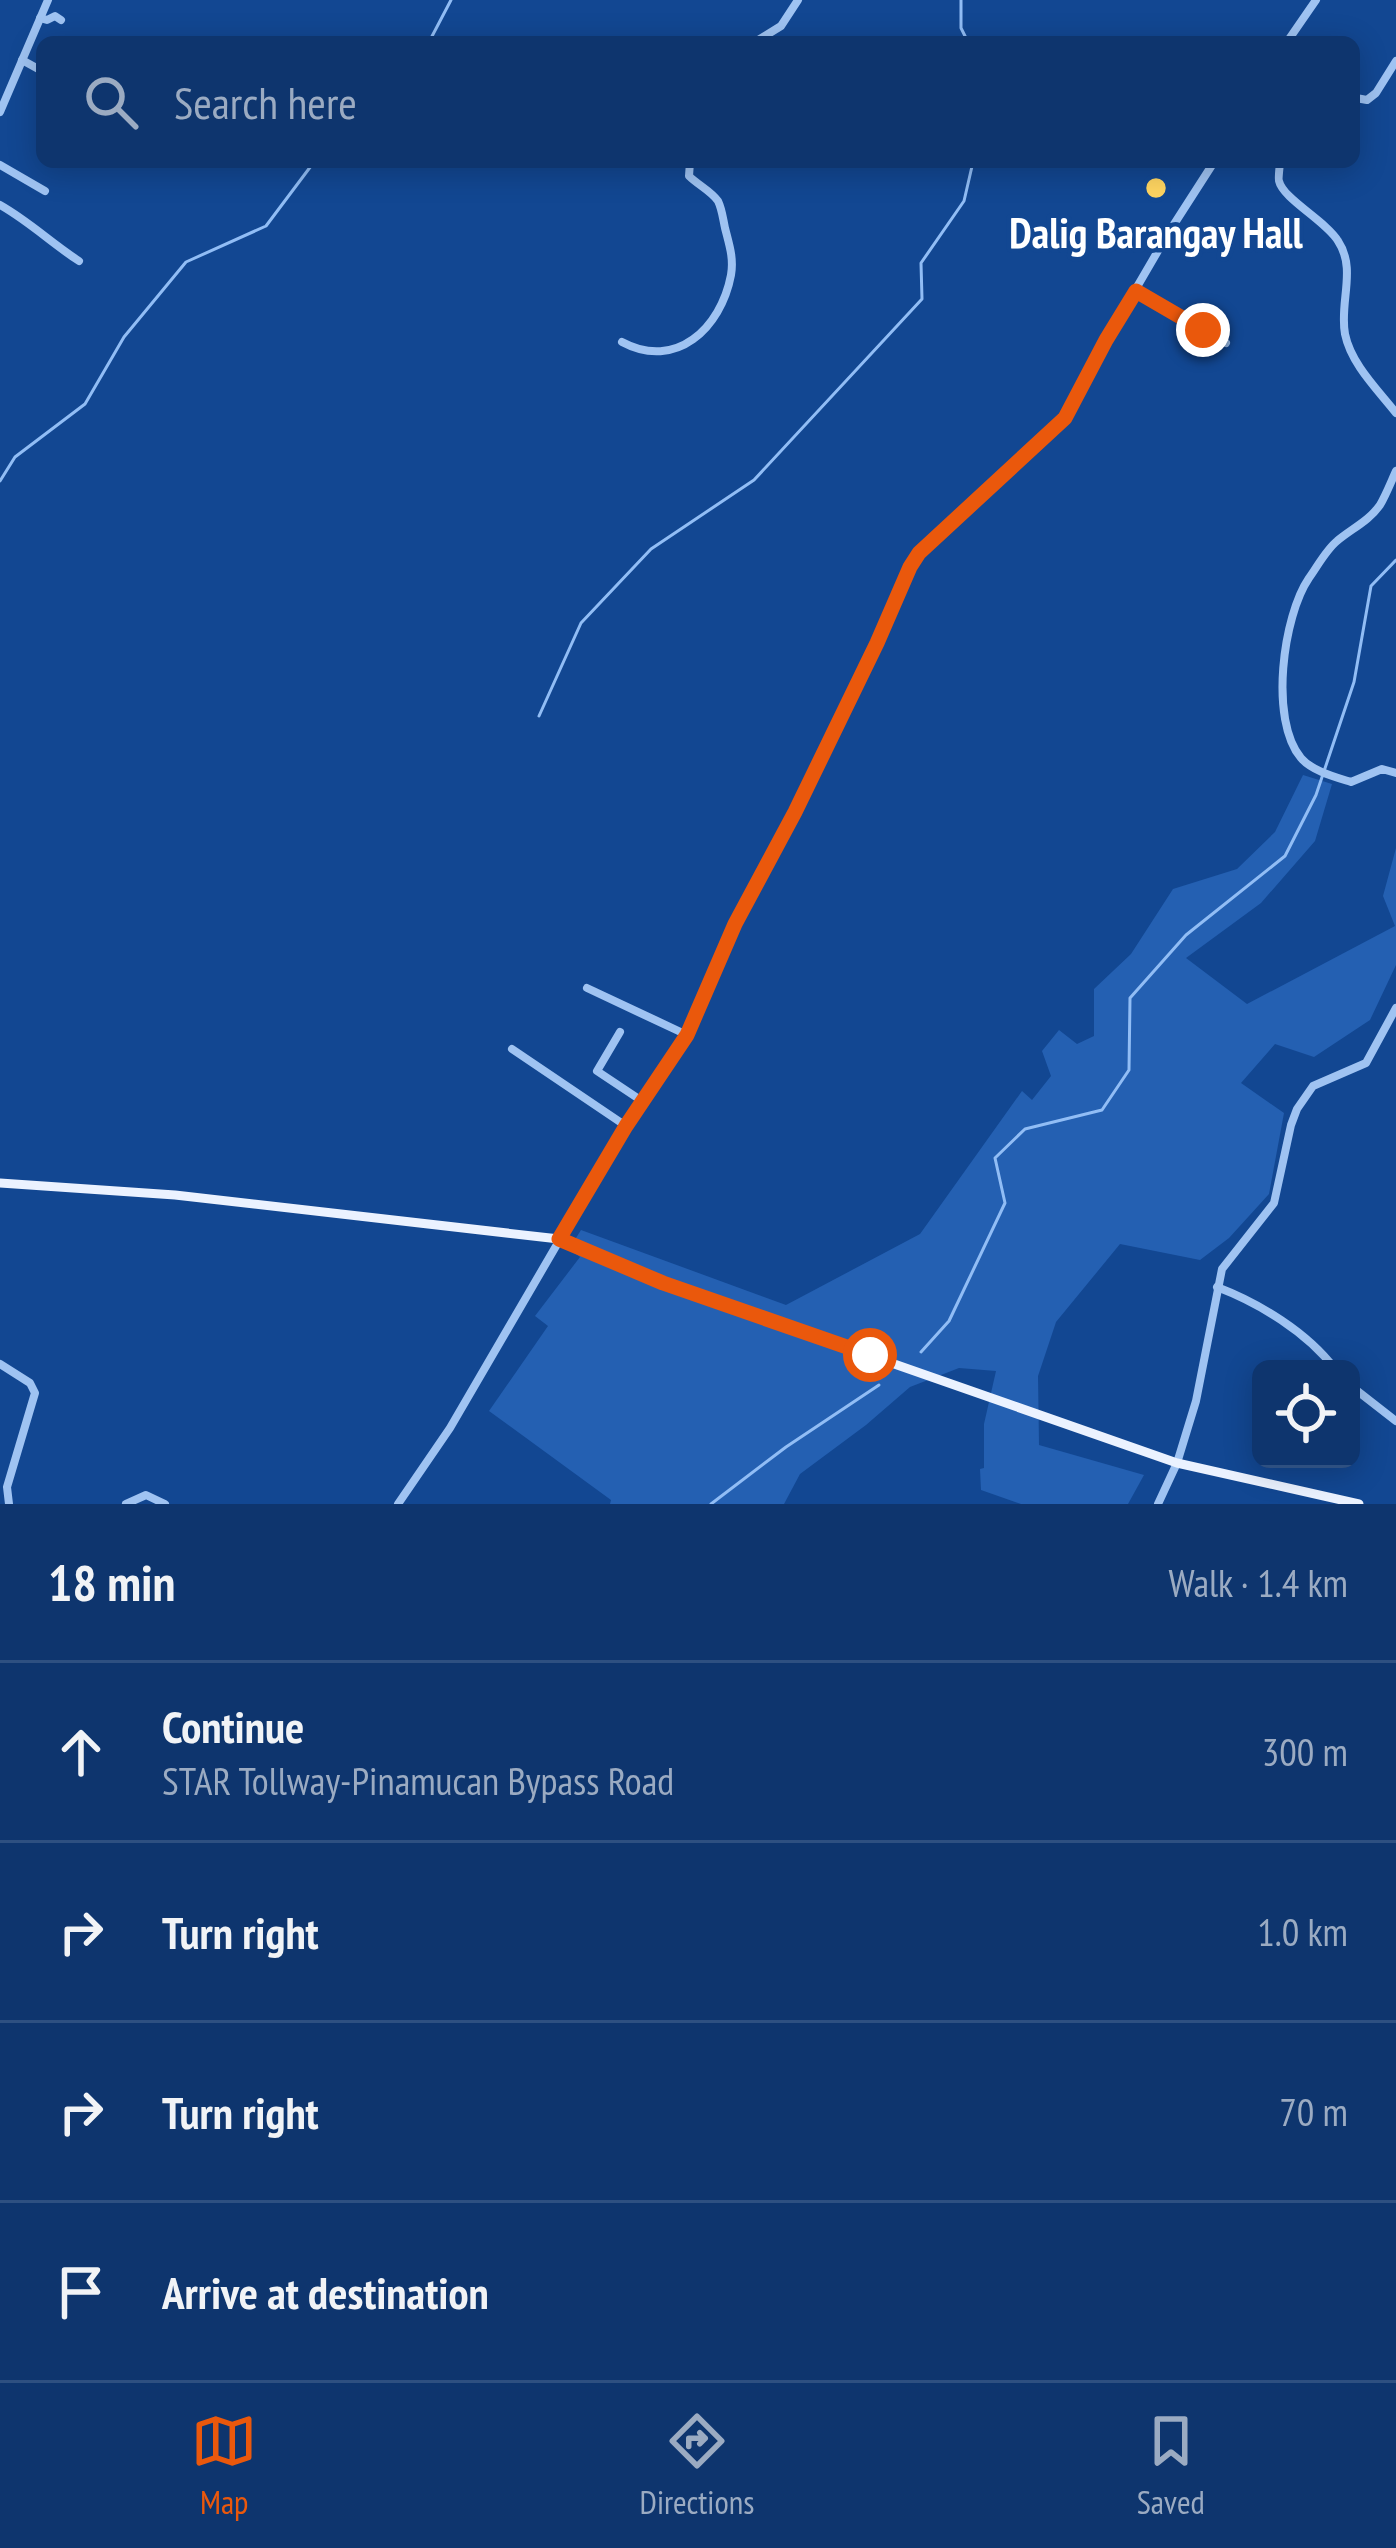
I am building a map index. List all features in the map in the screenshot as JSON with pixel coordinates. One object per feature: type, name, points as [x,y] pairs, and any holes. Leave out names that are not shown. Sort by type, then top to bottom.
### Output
[{"type":"main road","points":[[0,1183],[175,1195],[559,1239],[663,1283],[1177,1463],[1359,1504]]},
{"type":"street","points":[[1,109],[48,0]]},
{"type":"street","points":[[765,36],[781,26],[798,0]]},
{"type":"street","points":[[1291,36],[1316,0]]},
{"type":"street","points":[[40,19],[55,16],[61,20]]},
{"type":"street","points":[[22,60],[36,67]]},
{"type":"street","points":[[1360,99],[1376,93],[1396,61]]},
{"type":"street","points":[[0,165],[45,191]]},
{"type":"street","points":[[622,342],[637,350],[685,346],[698,338],[726,292],[732,257],[721,206],[689,176],[690,168]]},
{"type":"street","points":[[398,1504],[450,1428],[626,1126],[687,1035],[735,924],[795,812],[910,567],[934,538],[1065,418],[1106,340],[1210,168]]},
{"type":"street","points":[[1279,168],[1278,180],[1285,191],[1321,220],[1345,254],[1344,331],[1356,360],[1396,413]]},
{"type":"street","points":[[0,205],[79,261]]},
{"type":"street","points":[[1136,291],[1226,344]]},
{"type":"street","points":[[1396,472],[1378,507],[1337,541],[1306,582],[1296,603],[1282,677],[1286,722],[1304,762],[1351,782],[1382,769],[1396,773]]},
{"type":"street","points":[[587,988],[687,1035]]},
{"type":"street","points":[[1158,1504],[1177,1463],[1200,1384],[1217,1287],[1227,1260],[1274,1203],[1297,1109],[1313,1086],[1366,1063],[1396,1008]]},
{"type":"street","points":[[620,1032],[597,1071],[642,1101]]},
{"type":"street","points":[[512,1049],[626,1126]]},
{"type":"street","points":[[1217,1287],[1247,1299],[1328,1360]]},
{"type":"street","points":[[0,1364],[30,1383],[35,1393],[7,1487],[9,1504]]},
{"type":"street","points":[[1360,1393],[1396,1421]]},
{"type":"street","points":[[126,1504],[146,1495],[165,1504]]},
{"type":"shaded area","points":[[1303,775],[1332,784],[1315,841],[1261,903],[1186,958],[1247,1004],[1395,926],[1383,896],[1396,848],[1396,965],[1370,1020],[1314,1057],[1275,1044],[1241,1083],[1284,1113],[1269,1194],[1229,1238],[1200,1260],[1120,1244],[1056,1322],[1038,1376],[1039,1445],[1144,1475],[1128,1504],[1021,1504],[981,1490],[984,1424],[996,1371],[959,1368],[910,1387],[800,1474],[784,1504],[610,1504],[611,1500],[489,1411],[548,1326],[535,1316],[580,1257],[569,1249],[581,1230],[786,1305],[920,1234],[1022,1091],[1032,1100],[1051,1076],[1042,1051],[1059,1030],[1077,1044],[1094,1036],[1094,989],[1131,954],[1173,889],[1237,869],[1275,832]]},
{"type":"waterway","points":[[432,36],[451,0]]},
{"type":"waterway","points":[[961,0],[965,36]]},
{"type":"waterway","points":[[0,481],[15,457],[85,404],[124,337],[186,262],[266,226],[310,168]]},
{"type":"waterway","points":[[539,716],[581,623],[651,549],[754,480],[922,299],[921,263],[964,201],[972,168]]},
{"type":"waterway","points":[[921,1352],[949,1321],[1005,1203],[995,1158],[1025,1129],[1102,1110],[1129,1070],[1130,998],[1186,935],[1285,856],[1316,795],[1354,682],[1371,586],[1396,560]]},
{"type":"waterway","points":[[711,1504],[879,1385]]},
{"type":"place","name":"Dalig Barangay Hall","points":[[1156,188]]},
{"type":"route","points":[[870,1355],[663,1283],[559,1239],[687,1035],[735,924],[795,812],[919,553],[1065,418],[1136,291],[1203,330]]}]
